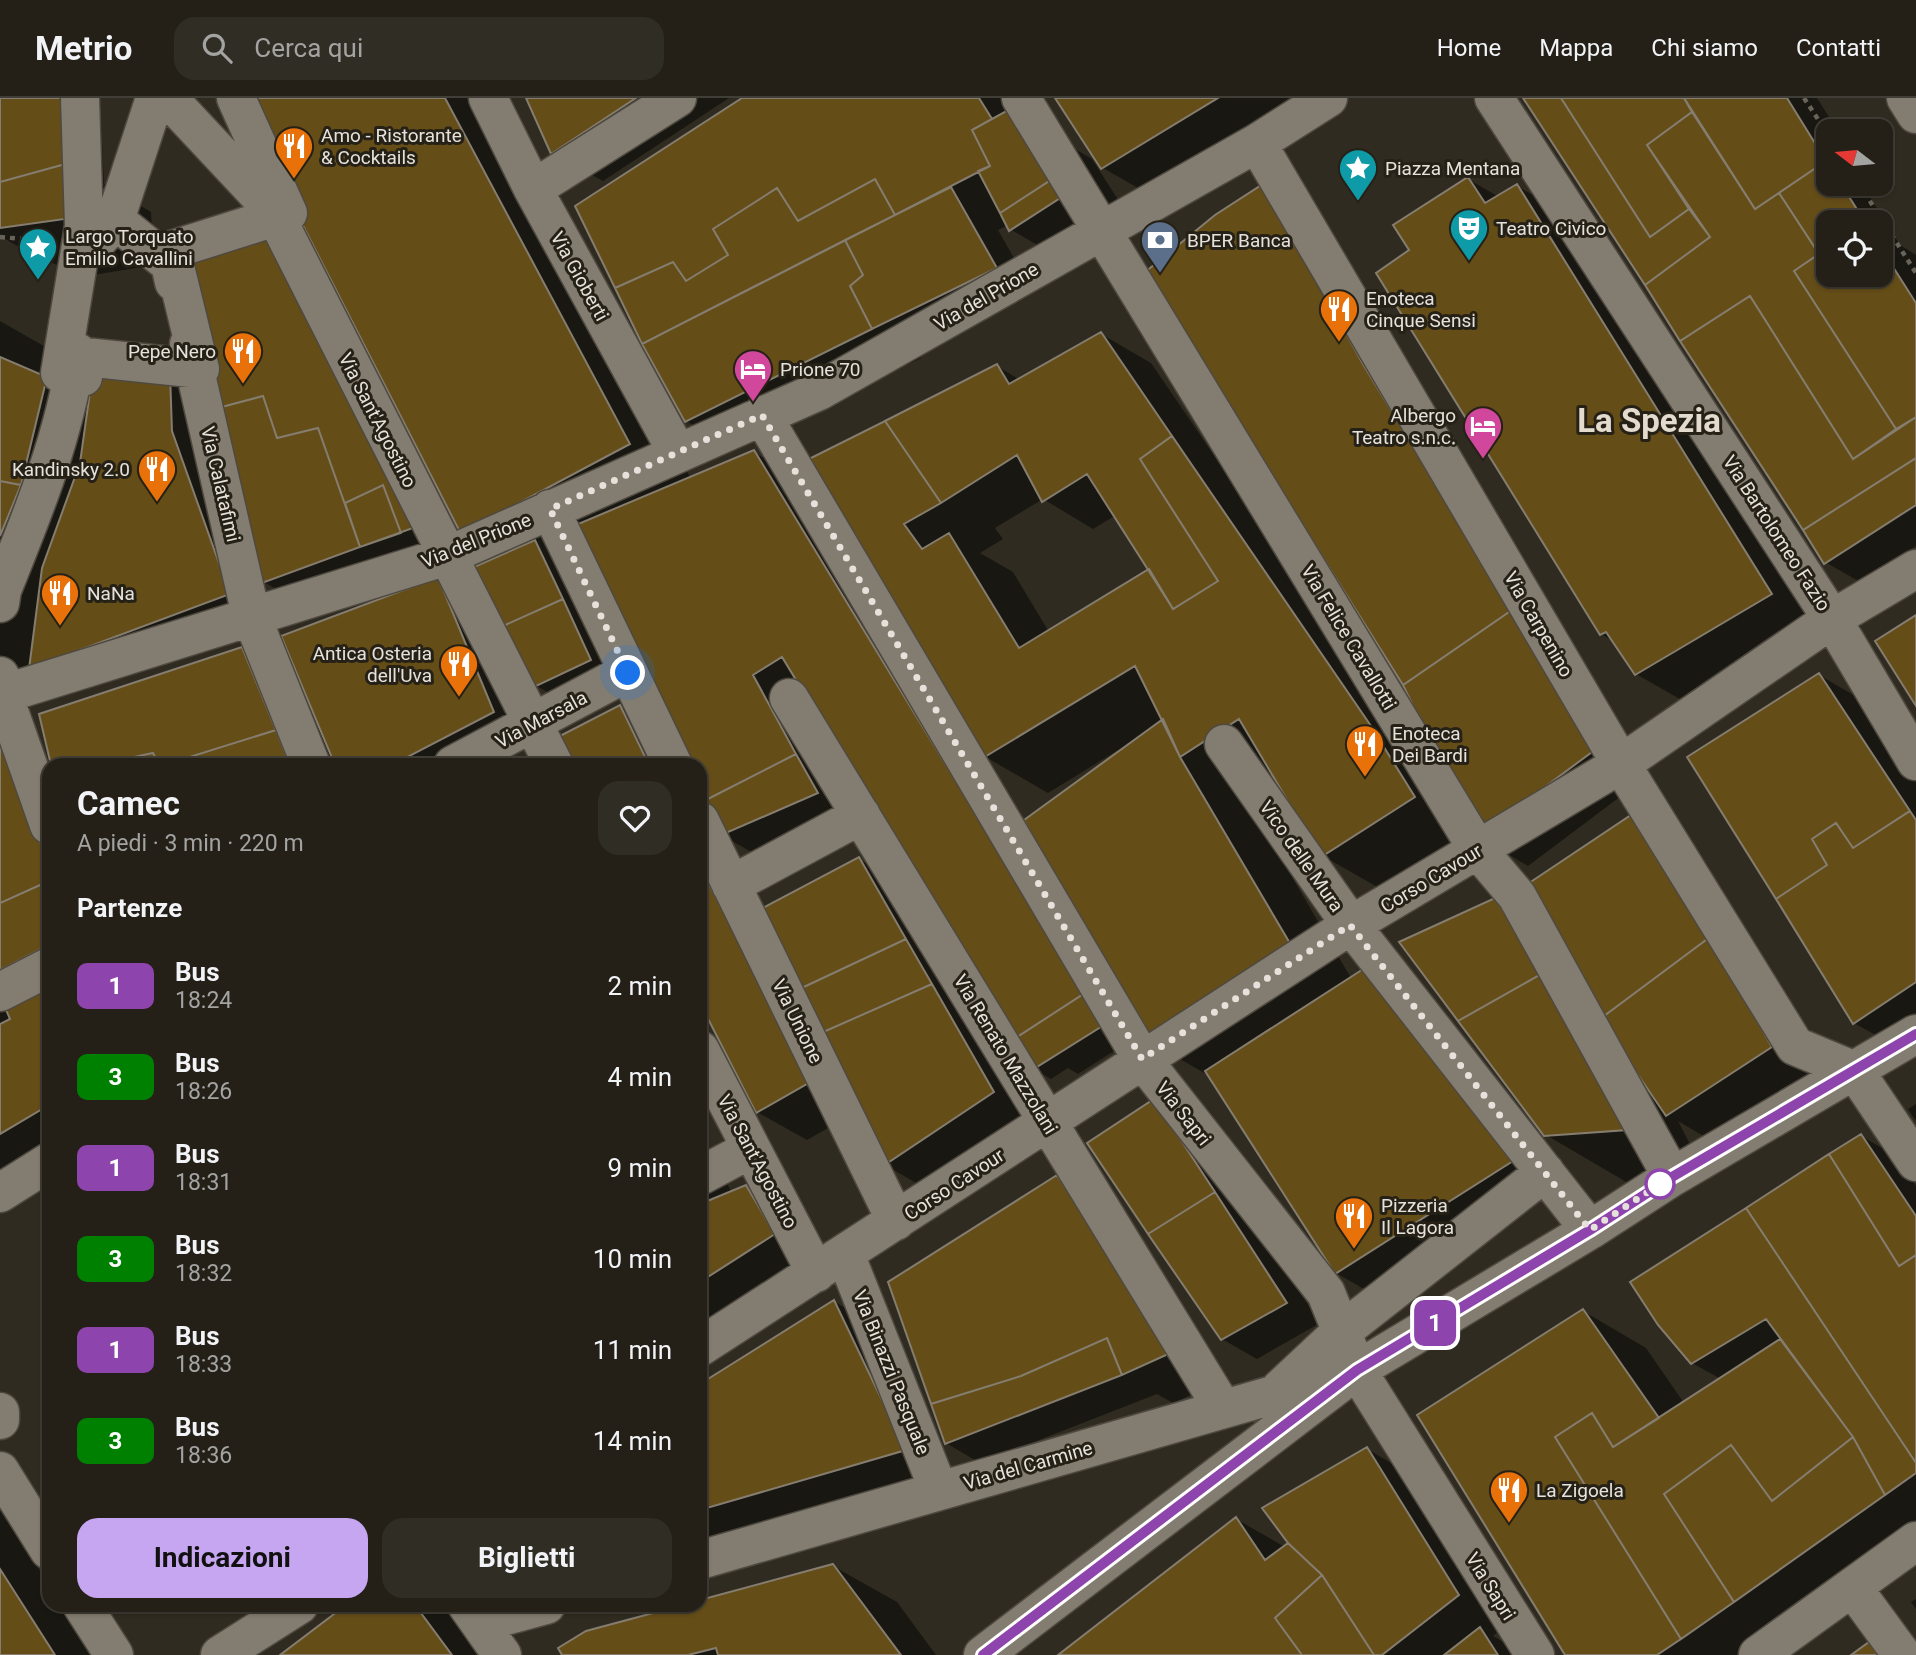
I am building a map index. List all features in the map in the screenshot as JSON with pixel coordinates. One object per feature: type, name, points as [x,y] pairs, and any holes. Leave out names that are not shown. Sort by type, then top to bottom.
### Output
[{"type":"street","points":[[80,98],[84,226],[61,373],[83,377],[85,357],[200,369],[171,250],[288,213],[236,98]]},
{"type":"street","points":[[1,595],[48,476],[74,376],[94,245],[115,220],[155,98]]},
{"type":"street","name":"Via Sant'Agostino","points":[[168,98],[272,209],[551,758]]},
{"type":"street","name":"Via Gioberti","points":[[488,98],[533,189],[677,452]]},
{"type":"street","points":[[533,189],[677,98]]},
{"type":"street","name":"Via Felice Cavallotti","points":[[1021,98],[1478,850],[1517,896],[1672,1177]]},
{"type":"street","name":"Via del Prione","points":[[1,688],[447,556],[819,391],[1257,143],[1328,98]]},
{"type":"street","name":"Via Bartolomeo Fazio","points":[[1494,98],[1832,619],[1916,761]]},
{"type":"street","points":[[1906,98],[1916,114]]},
{"type":"street","name":"Via Carpenino","points":[[1257,143],[1621,764],[1796,1046],[1855,1071]]},
{"type":"street","name":"Via Calatafimi","points":[[115,220],[170,264],[251,615],[308,758]]},
{"type":"street","name":"Via Sapri","points":[[762,415],[1142,1059],[1326,1293],[1357,1370],[1535,1655]]},
{"type":"street","points":[[550,509],[670,758]]},
{"type":"street","name":"Corso Cavour","points":[[707,1342],[1350,925],[1621,764],[1832,619],[1916,569]]},
{"type":"street","name":"Via Marsala","points":[[467,758],[628,673]]},
{"type":"street","points":[[1,688],[42,805]]},
{"type":"street","name":"Via Renato Mazzolani","points":[[789,698],[1223,1409]]},
{"type":"street","name":"Vico delle Mura","points":[[1224,744],[1350,925],[1590,1230]]},
{"type":"street","points":[[731,885],[861,816]]},
{"type":"street","name":"Via Unione","points":[[707,835],[896,1221]]},
{"type":"street","points":[[0,992],[42,971]]},
{"type":"street","points":[[983,1655],[1357,1370],[1590,1230],[1672,1177],[1916,1034]]},
{"type":"street","name":"Via Sant'Agostino","points":[[707,1064],[751,1149],[830,1263]]},
{"type":"street","points":[[1855,1071],[1916,1162]]},
{"type":"street","points":[[707,1172],[751,1149]]},
{"type":"street","points":[[0,1193],[42,1166]]},
{"type":"street","points":[[1273,1395],[1342,1332],[1545,1172]]},
{"type":"street","name":"Via Binazzi Pasquale","points":[[830,1263],[939,1491]]},
{"type":"street","name":"Via del Carmine","points":[[707,1558],[1357,1370]]},
{"type":"street","points":[[0,1412],[0,1420]]},
{"type":"street","points":[[0,1471],[42,1539]]},
{"type":"street","points":[[1758,1655],[1916,1541]]},
{"type":"street","points":[[1853,1588],[1902,1655]]},
{"type":"street","points":[[86,1612],[114,1655]]},
{"type":"street","points":[[220,1655],[288,1612]]},
{"type":"street","points":[[473,1614],[502,1655]]},
{"type":"path","points":[[1804,98],[1818,119]]},
{"type":"path","points":[[1867,196],[1916,273]]},
{"type":"building","points":[[0,98],[66,98],[69,163],[0,182]]},
{"type":"building","points":[[245,98],[445,98],[630,444],[461,534],[296,212]]},
{"type":"building","points":[[526,98],[636,98],[551,154]]},
{"type":"building","points":[[742,98],[979,98],[992,119],[972,130],[990,166],[895,215],[875,179],[798,221],[777,188],[713,229],[728,255],[686,281],[673,262],[615,288],[575,206]]},
{"type":"building","points":[[1055,98],[1218,98],[1101,169]]},
{"type":"building","points":[[1523,98],[1561,98],[1650,237],[1689,209],[1710,237],[1645,285]]},
{"type":"building","points":[[1561,98],[1684,98],[1692,112],[1647,145],[1689,209],[1650,237]]},
{"type":"building","points":[[1684,98],[1787,98],[1816,145],[1816,168],[1755,209]]},
{"type":"building","points":[[1010,109],[1054,178],[1000,213],[978,171],[990,166],[972,130]]},
{"type":"building","points":[[1692,112],[1755,209],[1779,193],[1816,249],[1816,256],[1794,271],[1896,429],[1853,459],[1750,296],[1680,341],[1645,285],[1710,237],[1647,145]]},
{"type":"building","points":[[69,163],[72,218],[0,228],[0,182]]},
{"type":"building","points":[[1816,168],[1816,196],[1849,196],[1857,210],[1816,210],[1816,249],[1779,193]]},
{"type":"building","points":[[1468,177],[1485,203],[1517,184],[1772,594],[1635,675],[1606,632],[1600,635],[1376,273],[1409,250],[1393,225]]},
{"type":"building","points":[[1054,178],[1065,195],[1009,231],[1000,213]]},
{"type":"building","points":[[875,179],[895,215],[642,344],[615,288],[673,262],[686,281],[728,255],[713,229],[777,188],[798,221]]},
{"type":"building","points":[[1263,184],[1363,364],[1512,610],[1403,685],[1144,273],[1215,215]]},
{"type":"building","points":[[951,187],[997,268],[872,329],[850,286],[863,275],[845,240]]},
{"type":"building","points":[[265,227],[413,528],[360,547],[318,428],[277,438],[263,396],[218,408],[180,256]]},
{"type":"building","points":[[845,240],[863,275],[850,286],[872,329],[685,422],[642,344]]},
{"type":"building","points":[[1816,256],[1816,287],[1893,287],[1893,267],[1916,303],[1916,417],[1896,429],[1794,271]]},
{"type":"building","points":[[1750,296],[1853,459],[1916,417],[1916,458],[1803,530],[1680,341]]},
{"type":"building","points":[[1101,332],[1172,436],[1140,459],[1218,581],[1173,609],[1087,474],[1042,502],[1017,455],[941,503],[885,421],[997,364],[1009,384]]},
{"type":"building","points":[[0,357],[47,377],[21,485],[0,481]]},
{"type":"building","points":[[94,363],[170,373],[172,431],[230,594],[29,669],[42,568],[80,463]]},
{"type":"building","points":[[263,396],[277,438],[318,428],[360,547],[262,583],[218,408]]},
{"type":"building","points":[[885,421],[941,503],[904,524],[922,549],[949,533],[1019,648],[1149,569],[1173,609],[1218,581],[1140,459],[1172,436],[1369,723],[1415,797],[1321,857],[1239,719],[1180,757],[1135,666],[983,758],[799,464]]},
{"type":"building","points":[[754,450],[1085,993],[1014,1039],[782,657],[753,675],[796,754],[707,799],[707,758],[679,758],[564,530]]},
{"type":"building","points":[[1916,458],[1916,505],[1824,564],[1803,530]]},
{"type":"building","points":[[0,481],[21,485],[0,536]]},
{"type":"building","points":[[383,485],[401,533],[360,547],[345,503]]},
{"type":"building","points":[[535,540],[563,599],[503,626],[474,567]]},
{"type":"building","points":[[438,577],[494,712],[405,758],[332,758],[281,636]]},
{"type":"building","points":[[563,599],[591,660],[534,687],[503,626]]},
{"type":"building","points":[[1512,610],[1592,752],[1476,838],[1403,685]]},
{"type":"building","points":[[1916,615],[1916,706],[1875,641]]},
{"type":"building","points":[[242,647],[276,730],[186,758],[156,758],[153,753],[130,758],[49,758],[39,714]]},
{"type":"building","points":[[1819,673],[1910,811],[1853,848],[1836,823],[1812,839],[1827,865],[1776,899],[1687,757]]},
{"type":"building","points":[[620,705],[646,758],[569,758],[558,737]]},
{"type":"building","points":[[1163,719],[1180,757],[1291,945],[1144,1040],[1068,906],[1024,820]]},
{"type":"building","points":[[276,730],[287,758],[186,758]]},
{"type":"building","points":[[0,734],[42,847],[42,884],[0,903]]},
{"type":"building","points":[[153,753],[156,758],[130,758]]},
{"type":"building","points":[[796,754],[818,793],[719,836],[707,812],[707,799]]},
{"type":"building","points":[[1637,811],[1710,937],[1600,1019],[1523,887]]},
{"type":"building","points":[[1910,811],[1916,820],[1916,982],[1853,1024],[1776,899],[1827,865],[1812,839],[1836,823],[1853,848]]},
{"type":"building","points":[[859,857],[906,939],[791,993],[755,912]]},
{"type":"building","points":[[707,880],[812,1081],[756,1113],[707,1017]]},
{"type":"building","points":[[42,884],[42,949],[0,970],[0,903]]},
{"type":"building","points":[[1495,898],[1543,973],[1458,1021],[1399,942]]},
{"type":"building","points":[[1710,937],[1772,1047],[1666,1116],[1600,1019]]},
{"type":"building","points":[[906,939],[932,984],[812,1037],[791,993]]},
{"type":"building","points":[[1371,964],[1513,1161],[1335,1274],[1205,1071]]},
{"type":"building","points":[[1543,973],[1627,1130],[1544,1136],[1458,1021]]},
{"type":"building","points":[[932,984],[994,1092],[883,1166],[812,1037]]},
{"type":"building","points":[[42,990],[42,1109],[0,1134],[0,1024],[10,1019],[6,1010]]},
{"type":"building","points":[[1085,993],[1104,1025],[1032,1070],[1014,1039]]},
{"type":"building","points":[[1154,1099],[1215,1192],[1148,1234],[1087,1143]]},
{"type":"building","points":[[1861,1134],[1916,1216],[1916,1255],[1899,1266],[1829,1154]]},
{"type":"building","points":[[1829,1154],[1899,1266],[1916,1255],[1916,1463],[1746,1208]]},
{"type":"building","points":[[1057,1175],[1177,1350],[1122,1375],[1107,1338],[1021,1376],[931,1404],[888,1282]]},
{"type":"building","points":[[746,1185],[775,1234],[707,1278],[707,1201]]},
{"type":"building","points":[[1215,1192],[1287,1303],[1221,1340],[1148,1234]]},
{"type":"building","points":[[1746,1208],[1916,1463],[1916,1473],[1885,1495],[1853,1437],[1766,1319],[1691,1364],[1658,1325],[1630,1282]]},
{"type":"building","points":[[834,1300],[906,1450],[707,1508],[707,1380]]},
{"type":"building","points":[[1583,1309],[1659,1418],[1613,1447],[1592,1413],[1555,1437],[1681,1639],[1657,1655],[1565,1655],[1417,1415]]},
{"type":"building","points":[[1107,1338],[1122,1375],[945,1444],[931,1404],[1021,1376]]},
{"type":"building","points":[[1780,1339],[1853,1437],[1772,1501],[1731,1445],[1664,1494],[1734,1602],[1681,1639],[1555,1437],[1592,1413],[1613,1447]]},
{"type":"building","points":[[1853,1437],[1885,1495],[1734,1602],[1664,1494],[1731,1445],[1772,1501]]},
{"type":"building","points":[[1367,1447],[1459,1595],[1382,1655],[1374,1655],[1322,1575],[1288,1543],[1262,1508]]},
{"type":"building","points":[[1236,1517],[1265,1560],[1288,1543],[1322,1575],[1275,1618],[1302,1655],[1058,1655]]},
{"type":"building","points":[[833,1564],[901,1655],[718,1655],[716,1648],[688,1655],[562,1655],[558,1648],[586,1631],[657,1612],[707,1612],[707,1598]]},
{"type":"building","points":[[0,1569],[55,1655],[0,1655]]},
{"type":"building","points":[[1322,1575],[1374,1655],[1302,1655],[1275,1618]]},
{"type":"building","points":[[337,1612],[420,1612],[452,1655],[280,1655]]},
{"type":"building","points":[[1480,1627],[1498,1655],[1444,1655]]},
{"type":"building","points":[[1869,1642],[1878,1655],[1851,1655]]},
{"type":"bus line","name":"1","points":[[983,1655],[1357,1370],[1590,1230],[1672,1177],[1916,1034]]},
{"type":"place","name":"Amo - Ristorante & Cocktails","points":[[294,180]]},
{"type":"place","name":"Piazza Mentana","points":[[1358,202]]},
{"type":"place","name":"Teatro Civico","points":[[1469,262]]},
{"type":"place","name":"BPER Banca","points":[[1160,274]]},
{"type":"place","name":"Largo Torquato Emilio Cavallini","points":[[38,281]]},
{"type":"place","name":"Enoteca Cinque Sensi","points":[[1339,343]]},
{"type":"place","name":"Pepe Nero","points":[[243,385]]},
{"type":"place","name":"Prione 70","points":[[753,403]]},
{"type":"place","name":"Albergo Teatro s.n.c.","points":[[1483,460]]},
{"type":"place","name":"Kandinsky 2.0","points":[[157,503]]},
{"type":"place","name":"NaNa","points":[[60,627]]},
{"type":"place","name":"Antica Osteria dell'Uva","points":[[459,698]]},
{"type":"place","name":"Enoteca Dei Bardi","points":[[1365,778]]},
{"type":"place","name":"Pizzeria Il Lagora","points":[[1354,1250]]},
{"type":"place","name":"La Zigoela","points":[[1509,1524]]},
{"type":"district","name":"La Spezia","points":[[1649,420]]},
{"type":"route","points":[[628,673],[550,509],[762,415],[1142,1059],[1350,925],[1590,1230],[1660,1184]]}]
